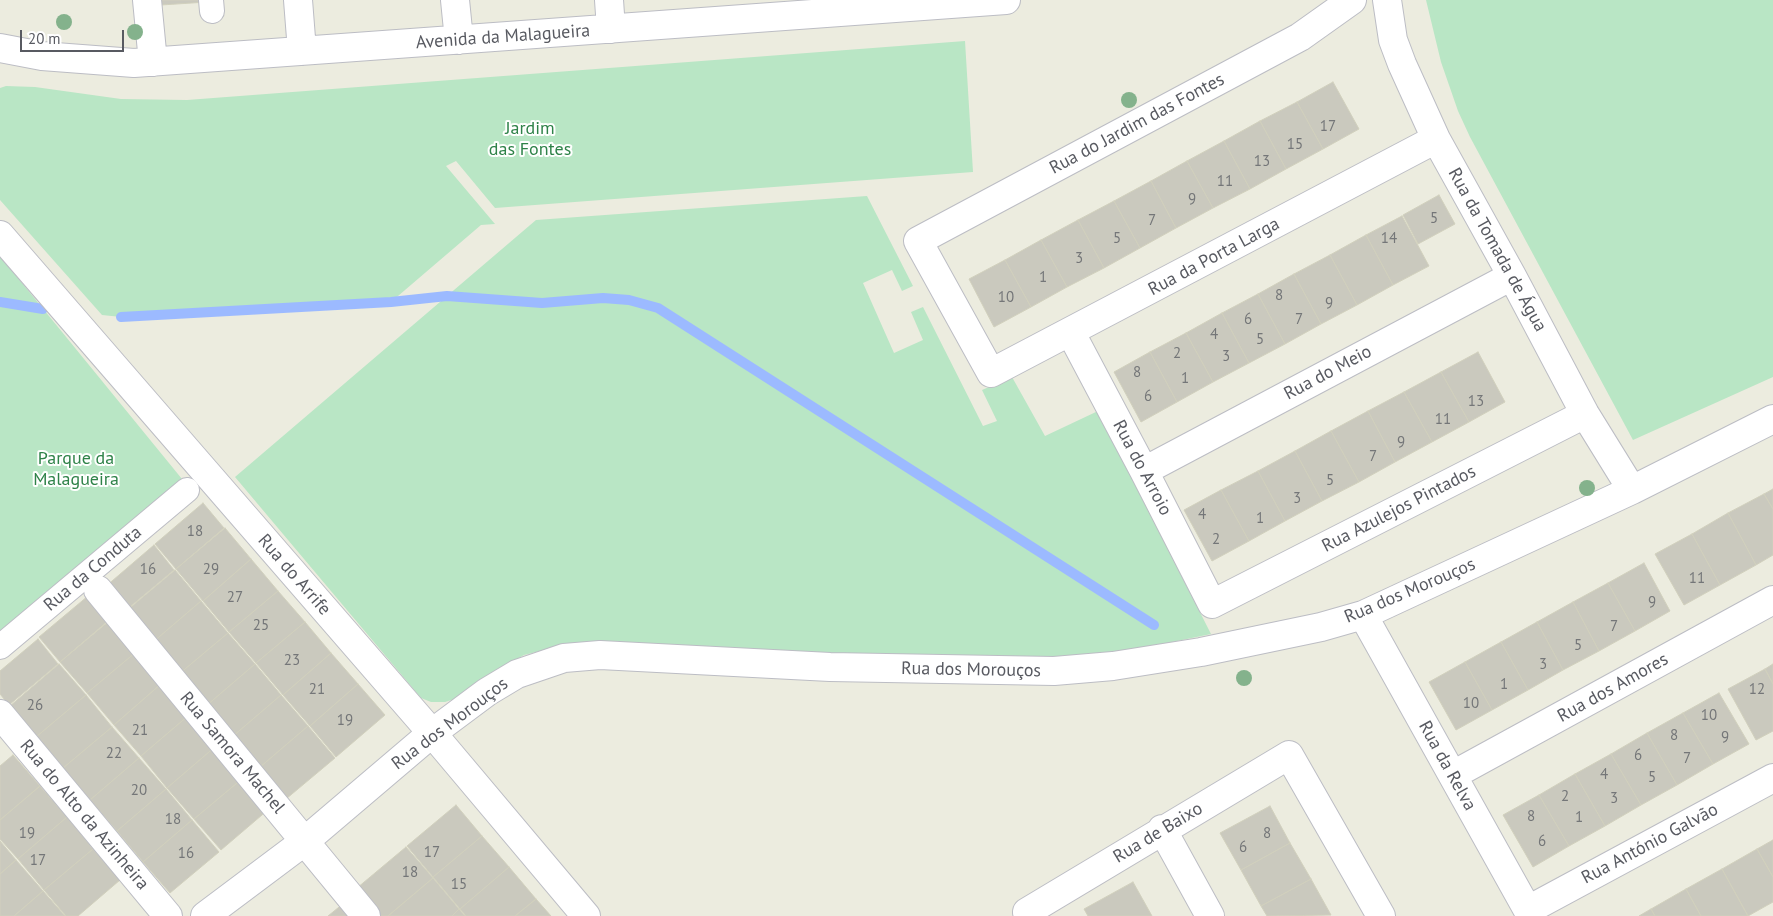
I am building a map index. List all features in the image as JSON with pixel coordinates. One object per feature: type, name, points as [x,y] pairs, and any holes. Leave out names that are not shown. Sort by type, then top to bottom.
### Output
[{"type":"street","points":[[147,0],[153,62]]},
{"type":"street","points":[[298,0],[302,51]]},
{"type":"street","points":[[455,0],[459,40]]},
{"type":"street","points":[[609,0],[612,29]]},
{"type":"street","name":"Avenida da Malagueira","points":[[0,48],[42,56],[134,63],[612,29],[765,9],[1006,0]]},
{"type":"street","name":"Rua do Jardim das Fontes","points":[[990,373],[918,241],[1300,36],[1352,0]]},
{"type":"street","name":"Rua da Tomada de Água","points":[[1387,0],[1393,40],[1436,139],[1512,276],[1585,414],[1632,490]]},
{"type":"street","points":[[0,61],[42,56]]},
{"type":"street","name":"Rua da Porta Larga","points":[[990,373],[1070,333],[1436,139]]},
{"type":"street","name":"Rua do Arrife","points":[[0,235],[432,733],[586,916]]},
{"type":"street","name":"Rua do Meio","points":[[1144,470],[1512,276]]},
{"type":"street","name":"Rua do Arroio","points":[[1070,333],[1144,470],[1212,604]]},
{"type":"street","name":"Rua Azulejos Pintados","points":[[1212,604],[1585,414]]},
{"type":"street","name":"Rua dos Morouços","points":[[204,916],[305,841],[432,733],[488,692],[517,674],[564,658],[600,655],[830,667],[1054,671],[1113,666],[1201,652],[1321,627],[1364,615],[1632,490],[1773,419]]},
{"type":"street","name":"Rua da Conduta","points":[[0,647],[187,490]]},
{"type":"street","name":"Rua Samora Machel","points":[[98,590],[366,916]]},
{"type":"street","name":"Rua dos Amores","points":[[1453,775],[1773,600]]},
{"type":"street","name":"Rua da Relva","points":[[1364,615],[1529,913]]},
{"type":"street","name":"Rua do Alto da Azinheira","points":[[0,714],[168,916]]},
{"type":"street","name":"Rua de Baixo","points":[[1028,914],[1162,829],[1289,755],[1381,916]]},
{"type":"street","name":"Rua António Galvão","points":[[1529,913],[1773,778]]},
{"type":"street","points":[[1162,829],[1210,916]]},
{"type":"green space","points":[[1426,0],[1773,0],[1773,377],[1633,440],[1470,137],[1458,111],[1441,62]]},
{"type":"green space","name":"Jardim das Fontes","points":[[965,41],[973,172],[495,208],[456,161],[446,166],[495,224],[481,225],[391,302],[121,317],[102,315],[0,200],[0,88],[6,86],[35,87],[121,99],[187,100]]},
{"type":"green space","points":[[867,196],[913,286],[902,291],[892,270],[863,283],[894,353],[923,340],[911,312],[923,307],[983,426],[997,421],[982,390],[1012,377],[1045,436],[1098,411],[1211,634],[1129,651],[1020,659],[560,646],[524,655],[494,672],[458,698],[445,702],[431,702],[421,698],[235,477],[536,220]]},
{"type":"green space","name":"Parque da Malagueira","points":[[0,256],[182,479],[0,633]]},
{"type":"building","points":[[161,0],[207,0],[207,2],[161,5]]},
{"type":"building","points":[[1333,82],[1359,129],[1323,149],[1297,102]]},
{"type":"building","points":[[1297,102],[1323,149],[1286,169],[1260,121]]},
{"type":"building","points":[[1260,121],[1286,169],[1250,189],[1224,141]]},
{"type":"building","points":[[1224,141],[1250,189],[1213,208],[1187,161]]},
{"type":"building","points":[[1187,161],[1213,208],[1176,228],[1151,181]]},
{"type":"building","points":[[1151,181],[1176,228],[1140,248],[1114,201]]},
{"type":"building","points":[[1439,195],[1455,224],[1418,244],[1403,215]]},
{"type":"building","points":[[1114,201],[1140,248],[1104,268],[1078,220]]},
{"type":"building","points":[[1402,216],[1429,266],[1393,285],[1366,235]]},
{"type":"building","points":[[1078,220],[1104,268],[1067,287],[1041,240]]},
{"type":"building","points":[[1366,235],[1393,285],[1357,305],[1330,255]]},
{"type":"building","points":[[1041,240],[1067,287],[1031,307],[1005,260]]},
{"type":"building","points":[[1330,255],[1357,305],[1321,324],[1294,274]]},
{"type":"building","points":[[1005,260],[1031,307],[994,327],[969,279]]},
{"type":"building","points":[[1294,274],[1321,324],[1285,344],[1258,294]]},
{"type":"building","points":[[1258,294],[1285,344],[1249,363],[1222,313]]},
{"type":"building","points":[[1222,313],[1249,363],[1213,382],[1186,333]]},
{"type":"building","points":[[1186,333],[1213,382],[1177,402],[1150,352]]},
{"type":"building","points":[[1150,352],[1177,402],[1141,422],[1114,372]]},
{"type":"building","points":[[1478,352],[1505,402],[1469,422],[1441,372]]},
{"type":"building","points":[[1441,372],[1469,422],[1432,442],[1404,392]]},
{"type":"building","points":[[1404,392],[1432,442],[1395,462],[1368,411]]},
{"type":"building","points":[[1368,411],[1395,462],[1359,482],[1331,431]]},
{"type":"building","points":[[1331,431],[1359,482],[1322,501],[1295,451]]},
{"type":"building","points":[[1295,451],[1322,501],[1285,521],[1258,471]]},
{"type":"building","points":[[1258,471],[1285,521],[1249,541],[1221,490]]},
{"type":"building","points":[[1773,489],[1773,509],[1764,494]]},
{"type":"building","points":[[1221,490],[1249,541],[1212,561],[1184,510]]},
{"type":"building","points":[[1764,494],[1773,509],[1773,555],[1756,565],[1728,513]]},
{"type":"building","points":[[203,503],[224,528],[176,569],[155,544]]},
{"type":"building","points":[[1728,513],[1756,565],[1720,585],[1692,534]]},
{"type":"building","points":[[225,528],[251,559],[203,601],[176,569]]},
{"type":"building","points":[[1692,534],[1720,585],[1684,605],[1655,554]]},
{"type":"building","points":[[154,545],[174,570],[125,611],[105,587]]},
{"type":"building","points":[[251,559],[278,591],[229,632],[203,601]]},
{"type":"building","points":[[1644,563],[1670,611],[1635,631],[1608,583]]},
{"type":"building","points":[[175,570],[201,601],[152,643],[125,612]]},
{"type":"building","points":[[1608,583],[1635,631],[1599,651],[1573,602]]},
{"type":"building","points":[[278,591],[305,622],[256,663],[229,632]]},
{"type":"building","points":[[88,596],[109,620],[60,662],[39,637]]},
{"type":"building","points":[[201,601],[228,633],[179,674],[152,643]]},
{"type":"building","points":[[1573,602],[1599,651],[1563,670],[1537,622]]},
{"type":"building","points":[[109,621],[136,652],[87,693],[60,662]]},
{"type":"building","points":[[305,622],[331,653],[283,695],[256,663]]},
{"type":"building","points":[[1537,622],[1563,670],[1528,690],[1501,642]]},
{"type":"building","points":[[228,633],[255,664],[206,706],[179,674]]},
{"type":"building","points":[[38,639],[58,664],[9,705],[0,694],[0,671]]},
{"type":"building","points":[[1501,642],[1528,690],[1492,710],[1465,662]]},
{"type":"building","points":[[136,652],[162,683],[114,725],[87,693]]},
{"type":"building","points":[[331,653],[358,684],[310,726],[283,695]]},
{"type":"building","points":[[1465,662],[1492,710],[1456,730],[1429,682]]},
{"type":"building","points":[[59,664],[86,695],[36,737],[10,706]]},
{"type":"building","points":[[255,664],[281,695],[232,737],[206,706]]},
{"type":"building","points":[[1773,664],[1773,684],[1765,669]]},
{"type":"building","points":[[1765,669],[1773,684],[1773,731],[1756,740],[1728,689]]},
{"type":"building","points":[[162,683],[189,715],[141,756],[114,725]]},
{"type":"building","points":[[358,684],[385,715],[336,757],[310,726]]},
{"type":"building","points":[[1719,693],[1749,744],[1713,764],[1683,713]]},
{"type":"building","points":[[86,695],[112,727],[63,768],[36,737]]},
{"type":"building","points":[[281,695],[308,726],[259,768],[232,737]]},
{"type":"building","points":[[1683,713],[1713,764],[1677,785],[1647,733]]},
{"type":"building","points":[[189,715],[216,746],[167,788],[141,756]]},
{"type":"building","points":[[308,726],[335,758],[286,799],[259,768]]},
{"type":"building","points":[[112,727],[139,758],[90,800],[63,768]]},
{"type":"building","points":[[1647,733],[1677,785],[1641,805],[1611,754]]},
{"type":"building","points":[[216,746],[243,778],[194,819],[167,788]]},
{"type":"building","points":[[1611,754],[1641,805],[1605,826],[1575,774]]},
{"type":"building","points":[[13,755],[40,786],[0,820],[0,766]]},
{"type":"building","points":[[139,758],[166,789],[117,831],[90,800]]},
{"type":"building","points":[[1575,774],[1605,826],[1569,846],[1539,795]]},
{"type":"building","points":[[243,778],[269,809],[221,850],[194,819]]},
{"type":"building","points":[[40,786],[67,817],[18,859],[0,839],[0,820]]},
{"type":"building","points":[[166,789],[192,820],[143,862],[117,831]]},
{"type":"building","points":[[1539,795],[1569,846],[1533,867],[1503,815]]},
{"type":"building","points":[[456,805],[482,836],[433,877],[407,846]]},
{"type":"building","points":[[1270,806],[1290,843],[1241,870],[1220,833]]},
{"type":"building","points":[[67,817],[93,849],[44,890],[18,859]]},
{"type":"building","points":[[192,820],[219,852],[170,893],[143,862]]},
{"type":"building","points":[[482,836],[509,867],[460,909],[433,877]]},
{"type":"building","points":[[1773,840],[1773,877],[1757,849]]},
{"type":"building","points":[[0,841],[16,860],[0,874]]},
{"type":"building","points":[[1290,843],[1311,879],[1261,906],[1241,870]]},
{"type":"building","points":[[406,847],[433,878],[388,916],[381,916],[357,888]]},
{"type":"building","points":[[93,849],[120,880],[78,916],[66,916],[44,890]]},
{"type":"building","points":[[1757,849],[1773,877],[1773,902],[1748,916],[1722,869]]},
{"type":"building","points":[[16,860],[43,891],[14,916],[0,916],[0,874]]},
{"type":"building","points":[[509,867],[536,899],[515,916],[466,916],[460,909]]},
{"type":"building","points":[[1722,869],[1748,916],[1701,916],[1686,889]]},
{"type":"building","points":[[433,878],[459,909],[452,916],[388,916]]},
{"type":"building","points":[[1311,879],[1331,915],[1267,916],[1261,906]]},
{"type":"building","points":[[1133,882],[1152,916],[1088,916],[1084,909]]},
{"type":"building","points":[[1686,889],[1701,916],[1655,916],[1651,909]]},
{"type":"building","points":[[43,891],[65,916],[14,916]]},
{"type":"building","points":[[536,899],[551,916],[515,916]]},
{"type":"building","points":[[344,903],[356,916],[328,916]]},
{"type":"building","points":[[459,909],[465,916],[452,916]]},
{"type":"building","points":[[1651,909],[1655,916],[1639,916]]},
{"type":"waterway","points":[[121,317],[391,302],[447,296],[542,303],[603,298],[629,300],[658,308],[1154,625]]},
{"type":"waterway","points":[[0,302],[43,309]]}]
